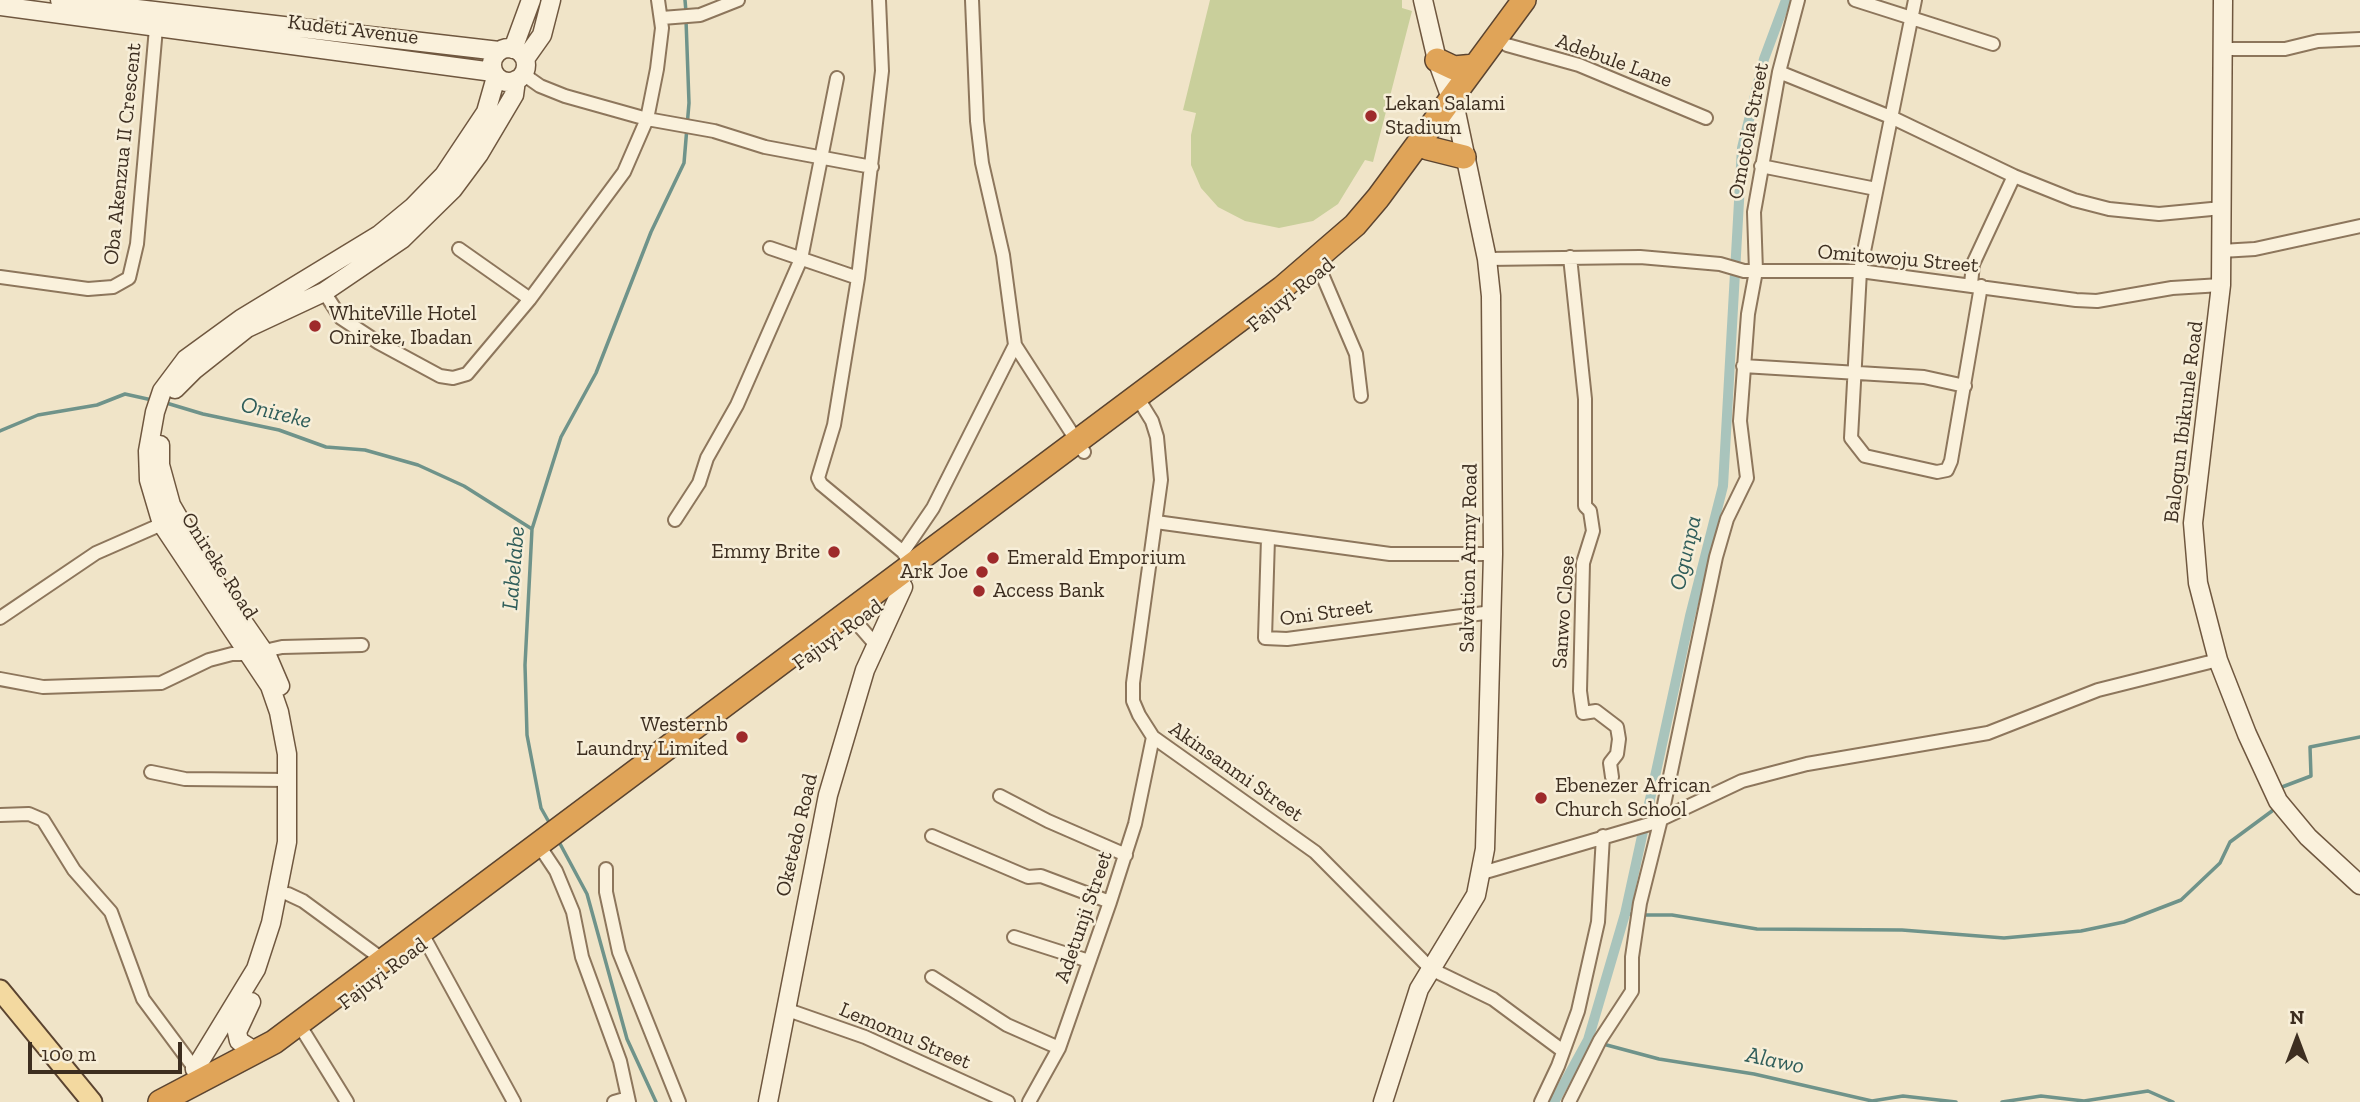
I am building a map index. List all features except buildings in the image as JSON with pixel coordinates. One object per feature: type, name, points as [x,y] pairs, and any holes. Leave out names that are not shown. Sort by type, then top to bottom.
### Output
[{"type":"highway","name":"Fajuyi Road","points":[[1140,401],[1287,302],[1381,213],[1428,148],[1475,66],[1524,0]]},
{"type":"highway","name":"Fajuyi Road","points":[[197,1086],[248,1072],[305,1034],[546,846],[853,618],[906,568],[1079,447],[1282,289],[1355,225],[1507,45],[1540,0]]},
{"type":"highway","points":[[1437,60],[1454,68],[1475,66]]},
{"type":"highway","points":[[1428,148],[1464,157]]},
{"type":"highway","name":"Fajuyi Road","points":[[197,1086],[274,1042],[383,959],[546,846]]},
{"type":"highway","points":[[160,1102],[197,1086]]},
{"type":"main road","name":"Kudeti Avenue","points":[[0,6],[157,13],[495,74],[509,82],[515,63],[157,13],[60,0]]},
{"type":"main road","points":[[244,323],[324,292],[402,239],[453,188],[500,121],[514,94],[515,63],[531,0]]},
{"type":"main road","points":[[515,63],[542,35],[551,0]]},
{"type":"main road","name":"Salvation Army Road","points":[[1383,1102],[1394,1075],[1408,1016],[1431,969],[1476,895],[1482,873],[1492,612],[1492,330],[1486,259],[1454,105],[1437,60],[1423,0]]},
{"type":"main road","name":"Balogun Ibikunle Road","points":[[2223,0],[2221,285],[2193,523],[2198,583],[2218,660],[2247,734],[2278,801],[2308,837],[2360,885]]},
{"type":"main road","points":[[162,402],[244,323],[413,208],[444,175],[485,112],[495,74],[492,61],[515,63]]},
{"type":"main road","name":"Onireke Road","points":[[162,402],[148,452],[149,480],[162,524],[203,589],[257,652],[279,712],[287,754],[287,842],[262,951],[197,1086]]},
{"type":"main road","name":"Onireke Road","points":[[162,402],[160,465],[171,505],[257,652],[281,686],[296,752],[297,798],[288,894],[274,951],[239,1022],[239,1041],[256,1052]]},
{"type":"main road","name":"Oketedo Road","points":[[768,1102],[828,796],[853,706],[906,568]]},
{"type":"main road","points":[[0,990],[92,1102]]},
{"type":"main road","points":[[0,1010],[80,1102]]},
{"type":"street","points":[[324,292],[341,318],[440,376],[453,378],[467,374],[530,299],[624,172],[647,119],[662,18],[658,0]]},
{"type":"street","points":[[662,18],[686,16],[738,0]]},
{"type":"street","points":[[879,0],[882,71],[858,278],[834,425],[818,478],[906,568],[1015,345]]},
{"type":"street","points":[[972,0],[977,121],[982,163],[1003,255],[1015,345],[1079,447]]},
{"type":"street","name":"Omotola Street","points":[[1570,1102],[1599,1043],[1632,991],[1638,914],[1716,557],[1727,519],[1747,478],[1740,421],[1754,212],[1760,166],[1779,72],[1798,0]]},
{"type":"street","points":[[1855,0],[1993,44]]},
{"type":"street","points":[[1915,0],[1860,271],[1852,438],[1857,449],[1865,456],[1937,472],[1947,470],[1965,386],[1976,285],[1973,264],[2014,176]]},
{"type":"street","name":"Oba Akenzua II Crescent","points":[[0,277],[88,289],[113,287],[129,278],[137,244],[157,13]]},
{"type":"street","points":[[2222,49],[2284,50],[2318,41],[2360,39]]},
{"type":"street","name":"Adebule Lane","points":[[1507,45],[1579,65],[1706,118]]},
{"type":"street","points":[[515,63],[540,86],[565,96],[765,147],[820,155],[872,167]]},
{"type":"street","points":[[1779,72],[1893,118],[2014,176],[2074,200],[2109,209],[2159,214],[2222,208]]},
{"type":"street","points":[[675,520],[699,483],[707,458],[737,405],[801,260],[837,78]]},
{"type":"street","points":[[1760,166],[1876,189]]},
{"type":"street","points":[[2221,251],[2255,248],[2360,226]]},
{"type":"street","points":[[770,248],[858,278]]},
{"type":"street","points":[[459,249],[530,299]]},
{"type":"street","name":"Sanwo Close","points":[[1570,257],[1585,399],[1585,506],[1590,511],[1593,531],[1583,563],[1580,691],[1583,713],[1596,711],[1617,727],[1617,754],[1611,763],[1612,777]]},
{"type":"street","name":"Omitowoju Street","points":[[1486,259],[1640,257],[1720,264],[1750,271],[1860,271],[2097,301],[2172,289],[2221,285]]},
{"type":"street","points":[[1321,272],[1356,354],[1361,396]]},
{"type":"street","points":[[1743,366],[1924,377],[1965,386]]},
{"type":"street","name":"Akinsanmi Street","points":[[1140,401],[1152,421],[1161,458],[1156,522],[1133,701],[1153,737],[1315,852],[1431,969],[1493,999],[1563,1051]]},
{"type":"street","points":[[1156,522],[1390,554],[1493,554]]},
{"type":"street","points":[[0,618],[96,553],[162,524]]},
{"type":"street","name":"Oni Street","points":[[1268,538],[1263,631],[1265,638],[1272,641],[1492,612]]},
{"type":"street","points":[[853,618],[875,644]]},
{"type":"street","points":[[0,679],[43,687],[161,683],[209,660],[232,654],[362,645]]},
{"type":"street","points":[[1482,873],[1657,821],[1742,781],[1807,764],[1988,733],[2098,690],[2218,660]]},
{"type":"street","name":"Adetunji Street","points":[[1029,1102],[1059,1048],[1126,855],[1153,737]]},
{"type":"street","points":[[150,772],[185,779],[287,780]]},
{"type":"street","points":[[1000,796],[1048,821],[1126,855]]},
{"type":"street","points":[[0,815],[29,814],[43,820],[74,870],[111,912],[143,999],[197,1086]]},
{"type":"street","points":[[932,836],[1028,877],[1041,876],[1110,902]]},
{"type":"street","points":[[1541,1102],[1578,1011],[1598,922],[1603,836]]},
{"type":"street","points":[[546,846],[573,912],[582,957],[620,1061],[629,1100],[614,1102]]},
{"type":"street","points":[[606,869],[606,892],[619,953],[679,1102]]},
{"type":"street","points":[[288,894],[303,901],[383,959]]},
{"type":"street","points":[[1014,937],[1089,961]]},
{"type":"street","points":[[426,941],[514,1102]]},
{"type":"street","points":[[932,977],[1007,1025],[1059,1048]]},
{"type":"street","name":"Lemomu Street","points":[[785,1009],[865,1037],[1008,1102]]},
{"type":"street","points":[[305,1034],[347,1102]]},
{"type":"green space","points":[[1210,0],[1402,0],[1402,8],[1412,11],[1373,162],[1365,160],[1338,204],[1313,221],[1279,228],[1245,221],[1218,207],[1201,188],[1191,165],[1191,135],[1196,113],[1183,110]]},
{"type":"waterway","name":"Labelabe","points":[[685,0],[686,12]]},
{"type":"waterway","name":"Ogunpa","points":[[1554,1102],[1588,1040],[1625,914],[1690,616],[1723,486],[1742,148],[1764,59],[1786,0]]},
{"type":"waterway","name":"Labelabe","points":[[550,824],[541,808],[527,735],[525,665],[532,529],[561,437],[596,373],[651,232],[684,163],[689,103],[686,20]]},
{"type":"waterway","name":"Onireke","points":[[0,431],[38,415],[97,405],[125,394],[152,400]]},
{"type":"waterway","name":"Onireke","points":[[163,402],[203,414],[279,430],[326,447],[365,450],[418,465],[464,486],[532,529]]},
{"type":"waterway","points":[[2280,792],[2282,787],[2311,776],[2310,747],[2360,737]]},
{"type":"waterway","points":[[1642,915],[1672,915],[1757,929],[1902,930],[2004,938],[2081,931],[2124,922],[2181,900],[2220,863],[2230,842],[2272,811],[2274,805]]},
{"type":"waterway","name":"Labelabe","points":[[558,840],[587,894],[627,1039],[656,1102]]},
{"type":"waterway","points":[[1625,914],[1634,914]]},
{"type":"waterway","name":"Alawo","points":[[1588,1040],[1659,1059],[1754,1074],[1872,1101],[1903,1096],[1956,1102]]},
{"type":"waterway","name":"Alawo","points":[[2002,1102],[2041,1096],[2084,1101],[2148,1091],[2173,1102]]},
{"type":"place","name":"Lekan Salami Stadium","points":[[1371,116]]},
{"type":"place","name":"WhiteVille Hotel Onireke, Ibadan","points":[[315,326]]},
{"type":"place","name":"Emmy Brite","points":[[834,552]]},
{"type":"place","name":"Emerald Emporium","points":[[993,558]]},
{"type":"place","name":"Ark Joe","points":[[982,572]]},
{"type":"place","name":"Access Bank","points":[[979,591]]},
{"type":"place","name":"Westernb Laundry Limited","points":[[742,737]]},
{"type":"place","name":"Ebenezer African Church School","points":[[1541,798]]}]
